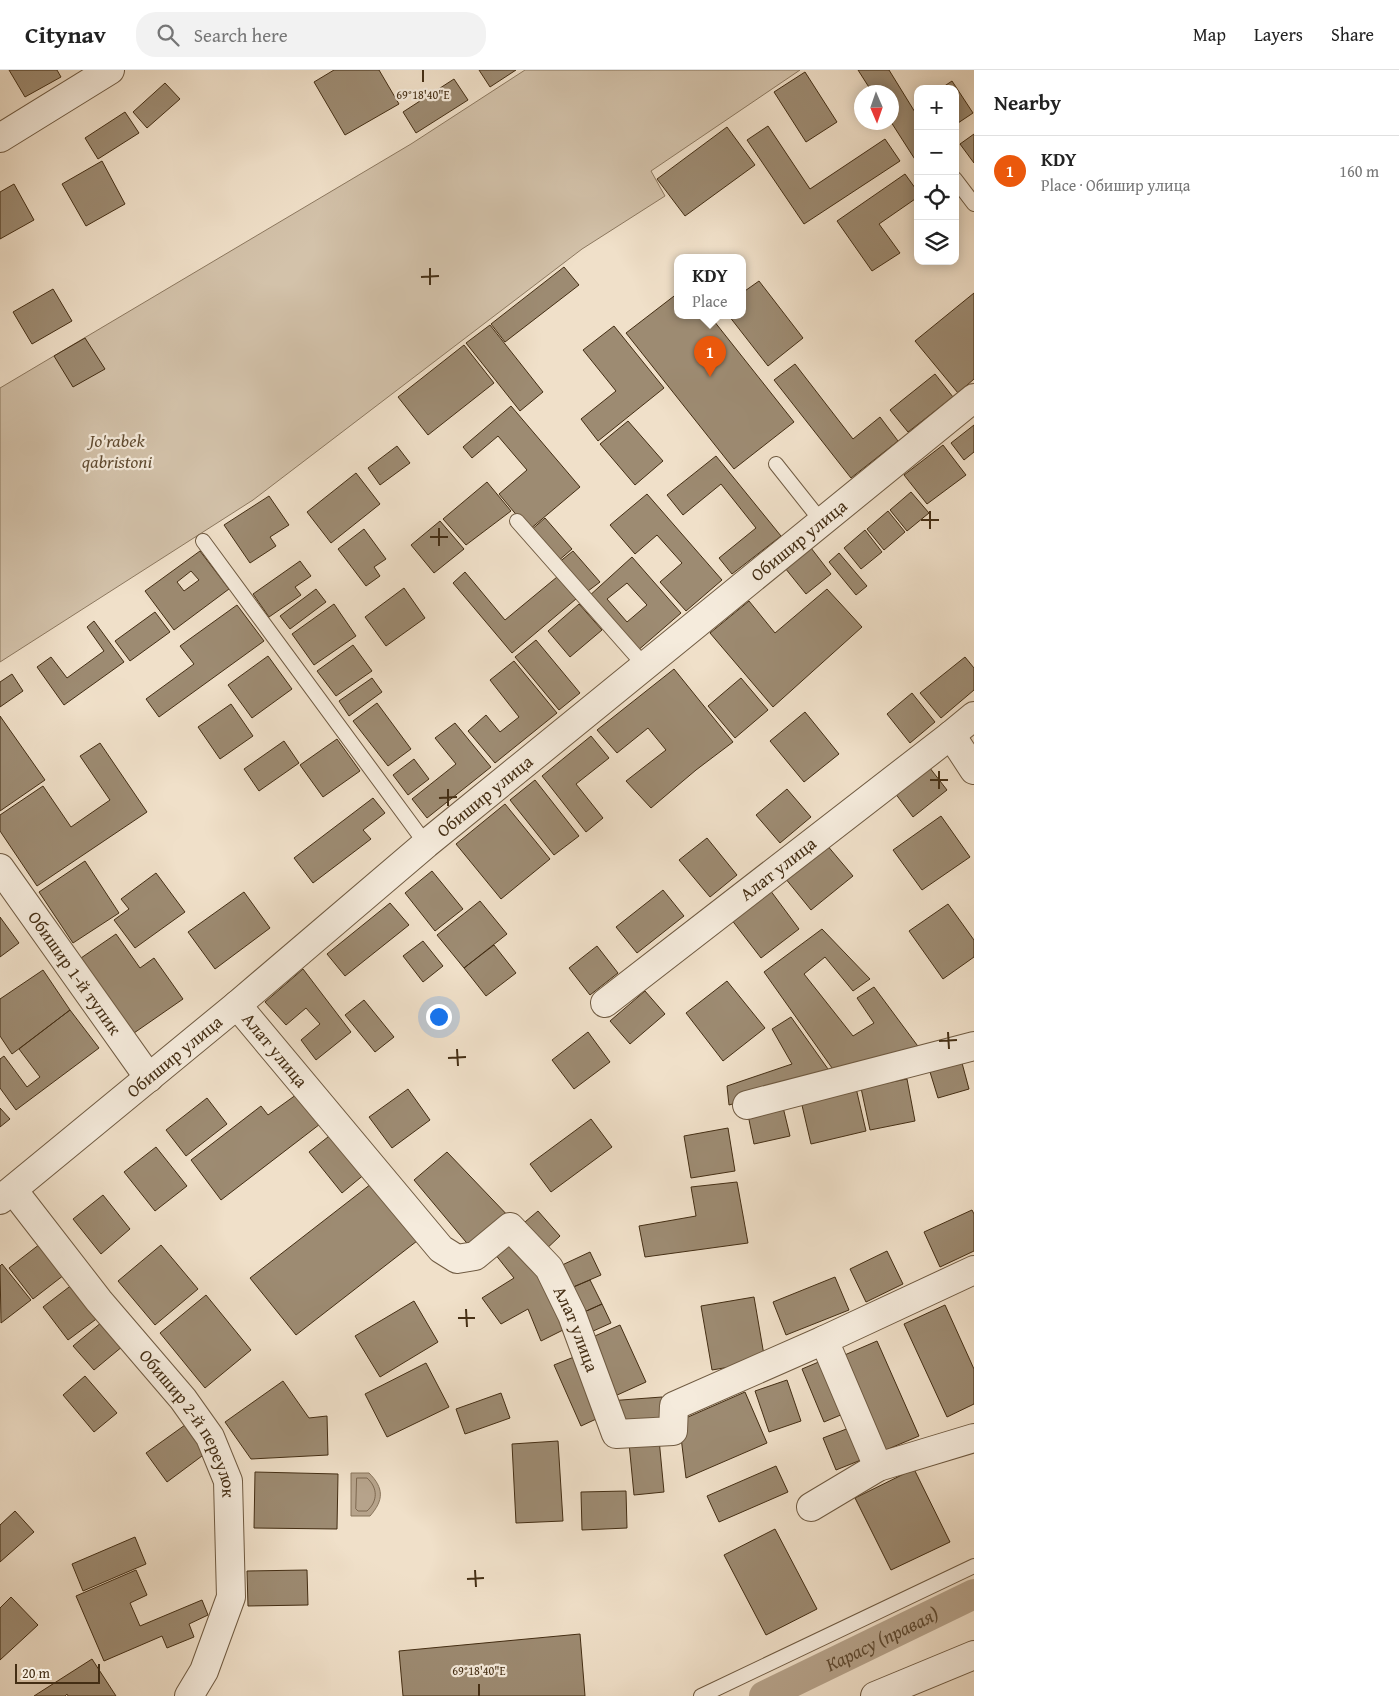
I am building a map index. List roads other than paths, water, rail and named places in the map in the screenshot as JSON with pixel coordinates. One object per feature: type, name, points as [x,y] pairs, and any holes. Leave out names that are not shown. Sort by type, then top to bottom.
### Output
[{"type":"street","points":[[0,138],[110,70]]},
{"type":"street","name":"Обишир улица","points":[[6,1195],[237,1005],[426,844],[974,398]]},
{"type":"street","name":"Алат улица","points":[[605,1003],[974,716]]},
{"type":"street","points":[[951,735],[974,770]]},
{"type":"street","name":"Обишир 1-й тупик","points":[[0,868],[149,1078]]},
{"type":"street","name":"Алат улица","points":[[237,1005],[441,1249],[457,1259],[476,1256],[510,1227],[549,1268],[572,1315],[616,1434],[673,1431],[674,1406],[824,1340],[974,1270]]},
{"type":"street","points":[[747,1105],[974,1046]]},
{"type":"street","name":"Обишир 2-й переулок","points":[[6,1195],[183,1399],[210,1437],[228,1481],[232,1597],[204,1671],[189,1696]]},
{"type":"street","points":[[824,1340],[878,1467]]},
{"type":"street","points":[[811,1507],[878,1467],[974,1438]]},
{"type":"street","points":[[879,1695],[974,1655]]},
{"type":"lane","points":[[959,184],[974,204]]},
{"type":"lane","points":[[776,464],[822,522]]},
{"type":"lane","points":[[517,521],[644,666]]},
{"type":"lane","points":[[204,541],[426,844]]},
{"type":"lane","points":[[700,1696],[974,1566]]},
{"type":"water","points":[[351,1473],[369,1473],[380,1489],[378,1505],[370,1516],[351,1516]]},
{"type":"waterway","name":"Карасу (правая)","points":[[764,1696],[974,1594]]},
{"type":"place","name":"KDY","points":[[710,377]]},
{"type":"park label","name":"Jo'rabek qabristoni","points":[[117,451]]}]
